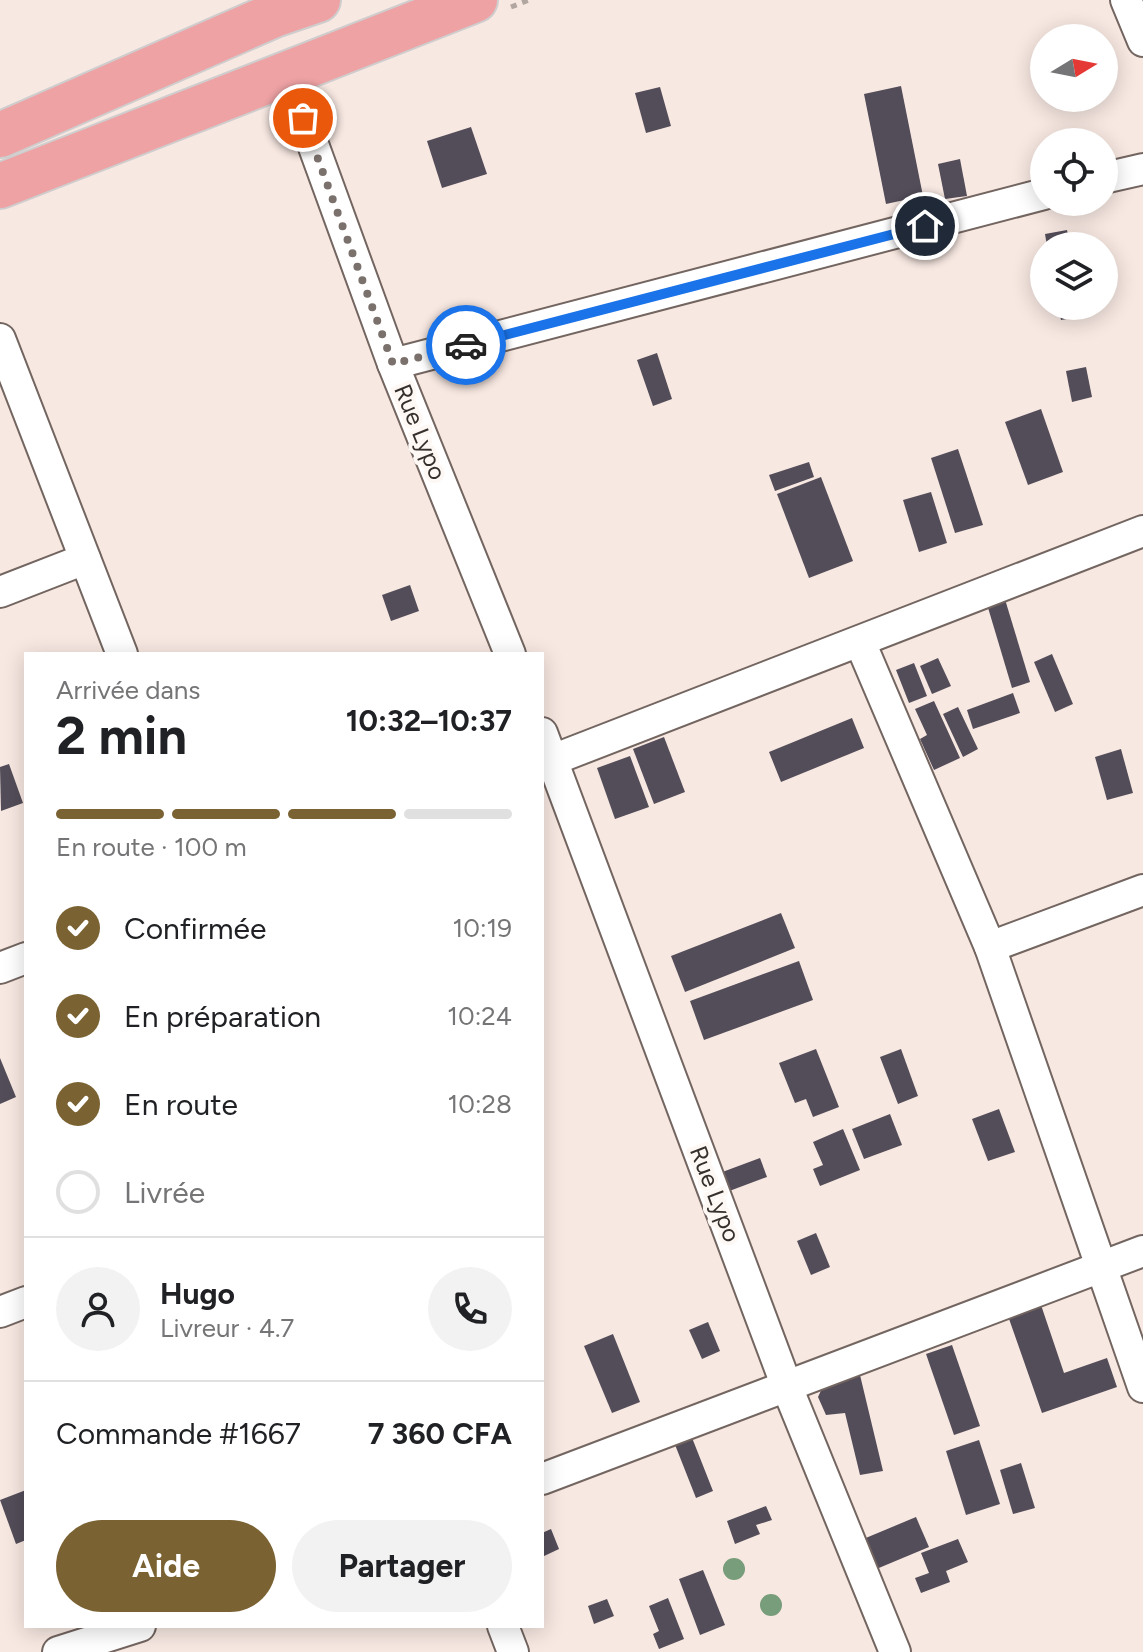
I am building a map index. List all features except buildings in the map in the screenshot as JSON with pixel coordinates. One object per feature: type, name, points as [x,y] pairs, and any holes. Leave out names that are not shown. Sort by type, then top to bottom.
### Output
[{"type":"main road","points":[[0,135],[271,7],[318,0]]},
{"type":"main road","points":[[0,186],[475,0]]},
{"type":"street","points":[[1126,0],[1143,41]]},
{"type":"street","name":"Rue Lypo","points":[[287,73],[393,364],[509,652]]},
{"type":"street","points":[[1118,175],[1143,169]]},
{"type":"street","points":[[393,364],[1030,198]]},
{"type":"street","points":[[0,339],[121,652]]},
{"type":"street","points":[[546,752],[860,642],[1143,531]]},
{"type":"street","points":[[0,592],[85,559]]},
{"type":"street","points":[[860,642],[990,947],[1143,1387]]},
{"type":"street","name":"Rue Lypo","points":[[546,752],[787,1387],[895,1652]]},
{"type":"street","points":[[990,947],[1143,890]]},
{"type":"street","points":[[0,968],[24,959]]},
{"type":"street","points":[[544,1478],[1143,1251]]},
{"type":"street","points":[[0,1312],[24,1303]]},
{"type":"street","points":[[58,1652],[134,1628]]},
{"type":"street","points":[[504,1628],[513,1652]]},
{"type":"way so far","points":[[303,118],[393,364],[466,345]]},
{"type":"route","points":[[466,345],[925,226]]}]
